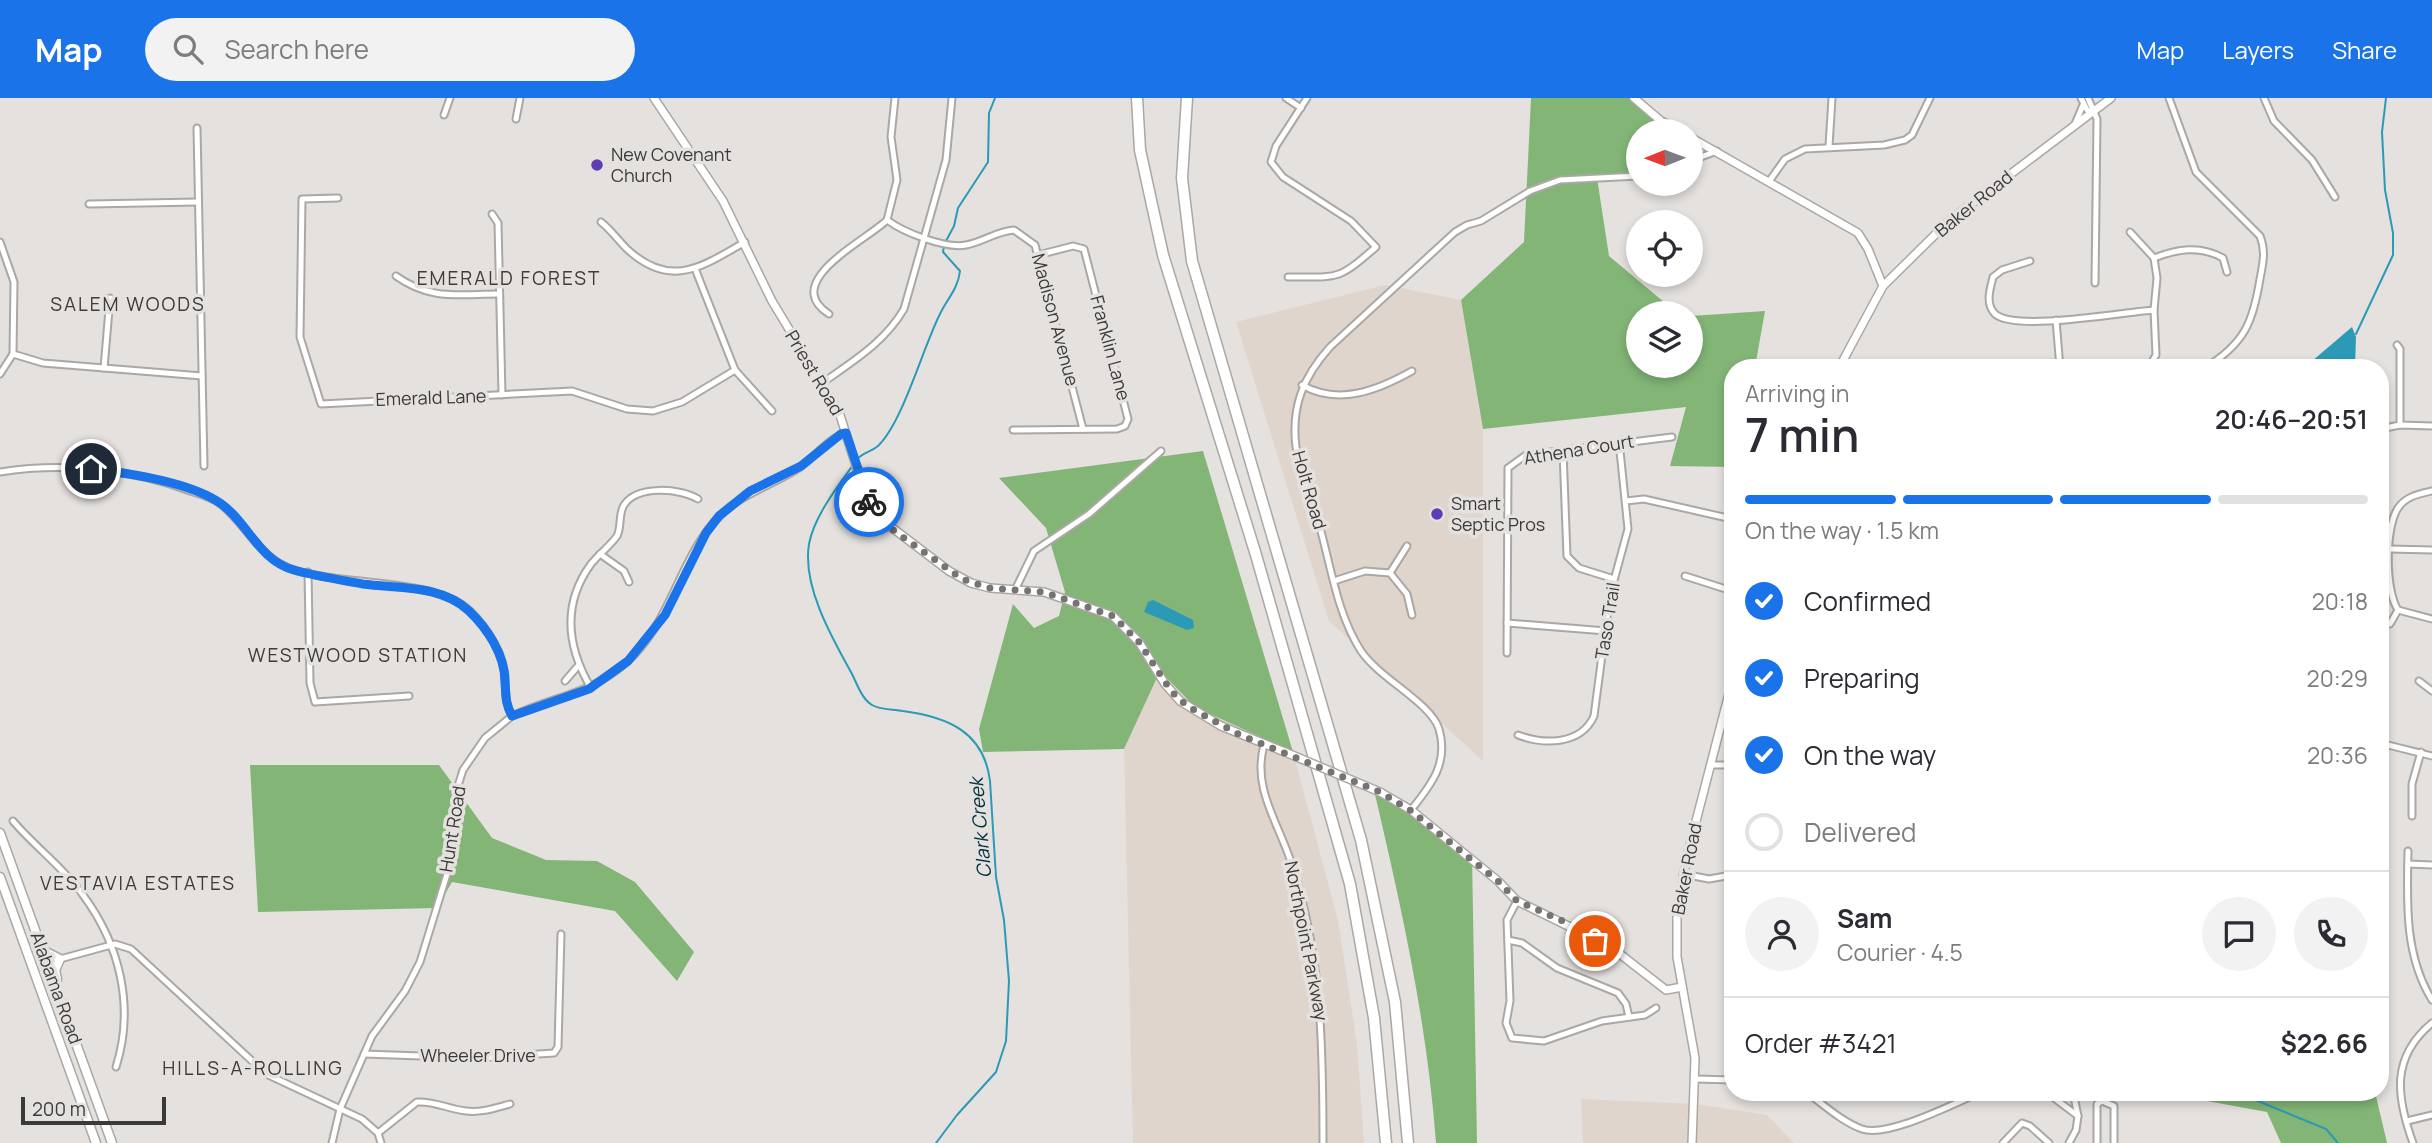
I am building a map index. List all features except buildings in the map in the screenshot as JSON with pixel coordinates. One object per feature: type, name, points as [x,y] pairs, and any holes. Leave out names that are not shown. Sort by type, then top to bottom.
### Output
[{"type":"highway","points":[[1137,98],[1140,150],[1163,256],[1256,555],[1350,884],[1373,1007],[1386,1143]]},
{"type":"highway","points":[[1186,98],[1182,178],[1192,261],[1361,840],[1393,989],[1407,1140]]},
{"type":"main road","name":"Alabama Road","points":[[0,833],[112,1143]]},
{"type":"main road","name":"Alabama Road","points":[[0,877],[96,1143]]},
{"type":"main road","points":[[41,948],[51,957],[60,959],[55,970],[64,1009]]},
{"type":"street","points":[[444,115],[450,98]]},
{"type":"street","points":[[516,118],[520,98]]},
{"type":"street","name":"Priest Road","points":[[654,98],[723,201],[772,301],[839,412],[867,499],[886,525],[957,576],[989,588],[1016,588],[1054,594],[1113,616],[1139,642],[1180,701],[1214,722],[1264,745],[1380,792],[1410,810],[1498,881],[1517,901],[1611,947],[1666,990],[1682,987]]},
{"type":"street","points":[[829,314],[818,305],[815,296],[817,276],[827,265],[876,231],[887,220],[897,180],[891,137],[895,98]]},
{"type":"street","points":[[821,384],[877,345],[904,309],[946,160],[952,98]]},
{"type":"street","points":[[1286,98],[1301,107]]},
{"type":"street","points":[[1288,277],[1336,277],[1346,273],[1376,247],[1351,221],[1283,177],[1271,162],[1276,146],[1307,98]]},
{"type":"street","points":[[1634,98],[1659,119]]},
{"type":"street","points":[[1829,146],[1832,98]]},
{"type":"street","points":[[1770,180],[1785,159],[1805,149],[1884,145],[1905,140],[1912,135],[1930,98]]},
{"type":"street","points":[[2088,98],[2092,113]]},
{"type":"street","name":"Baker Road","points":[[1844,359],[1883,286],[1950,220],[2111,98]]},
{"type":"street","points":[[2169,98],[2196,172],[2260,236],[2264,247],[2254,314],[2228,352],[2218,359]]},
{"type":"street","points":[[2264,98],[2274,121],[2312,160],[2335,197]]},
{"type":"street","points":[[2082,101],[2097,119],[2095,283]]},
{"type":"street","points":[[2074,127],[2082,101]]},
{"type":"street","points":[[197,128],[204,466]]},
{"type":"street","points":[[1703,144],[1858,233],[1868,249],[1883,286]]},
{"type":"street","points":[[1703,156],[1717,151]]},
{"type":"street","name":"Holt Road","points":[[1410,810],[1437,776],[1443,755],[1439,730],[1426,709],[1380,673],[1360,649],[1348,625],[1296,447],[1294,430],[1302,385],[1312,367],[1330,347],[1455,232],[1531,191],[1560,180],[1626,177]]},
{"type":"street","name":"Emerald Lane","points":[[338,198],[302,199],[300,337],[321,404],[572,391],[627,410],[653,411],[682,402],[735,370]]},
{"type":"street","points":[[89,204],[198,202]]},
{"type":"street","points":[[492,214],[499,223],[502,395]]},
{"type":"street","name":"Madison Avenue","points":[[887,220],[901,230],[948,244],[967,245],[1014,230],[1035,245],[1083,429]]},
{"type":"street","points":[[601,222],[627,249],[664,269],[696,271],[745,242]]},
{"type":"street","points":[[2130,232],[2154,258],[2156,355],[2154,359]]},
{"type":"street","points":[[0,242],[14,282],[12,354],[0,374]]},
{"type":"street","name":"Franklin Lane","points":[[1013,430],[1120,429],[1127,423],[1127,414],[1084,249],[1073,246],[1038,255]]},
{"type":"street","points":[[2154,258],[2185,249],[2211,252],[2223,258],[2227,272]]},
{"type":"street","points":[[2031,261],[2002,270],[1993,277],[1989,304],[1995,313],[2007,319],[2056,320],[2154,310]]},
{"type":"street","points":[[696,271],[735,370],[772,411]]},
{"type":"street","points":[[396,276],[413,288],[437,295],[499,294]]},
{"type":"street","points":[[104,368],[110,298]]},
{"type":"street","points":[[2056,320],[2059,359]]},
{"type":"street","points":[[2397,345],[2400,349],[2402,377],[2400,425]]},
{"type":"street","points":[[12,354],[43,363],[202,376]]},
{"type":"street","points":[[1302,385],[1316,393],[1365,394],[1412,371]]},
{"type":"street","points":[[2389,427],[2432,426]]},
{"type":"street","name":"Hunt Road","points":[[332,1143],[340,1109],[364,1054],[381,1021],[405,991],[420,962],[447,874],[456,792],[463,770],[485,738],[512,716],[591,688],[628,661],[665,615],[706,533],[719,516],[750,491],[794,471],[846,433]]},
{"type":"street","name":"Athena Court","points":[[1507,653],[1507,471],[1522,456],[1672,437]]},
{"type":"street","name":"Taso Trail","points":[[1518,735],[1536,740],[1568,740],[1588,728],[1595,710],[1614,579],[1627,533],[1620,451],[1611,444]]},
{"type":"street","points":[[1016,588],[1034,551],[1089,514],[1161,451]]},
{"type":"street","points":[[1563,451],[1567,556],[1579,568],[1614,579]]},
{"type":"street","points":[[0,472],[35,467],[70,467],[113,471],[183,488],[221,503],[271,559],[292,569],[364,584],[444,595],[470,611],[497,647],[505,680],[504,699],[512,716]]},
{"type":"street","points":[[2389,568],[2392,521],[2399,506],[2413,495],[2432,491]]},
{"type":"street","points":[[591,688],[578,666],[573,646],[571,608],[576,589],[618,533],[623,507],[638,493],[688,493],[698,499]]},
{"type":"street","points":[[1626,501],[1644,499],[1724,517]]},
{"type":"street","points":[[1390,573],[1407,546]]},
{"type":"street","points":[[2390,549],[2432,550]]},
{"type":"street","points":[[600,554],[624,571],[629,582]]},
{"type":"street","points":[[307,572],[310,683],[315,702],[409,696]]},
{"type":"street","points":[[1334,581],[1365,572],[1390,573],[1407,594],[1412,615]]},
{"type":"street","points":[[1685,576],[1724,588]]},
{"type":"street","points":[[2389,589],[2398,610]]},
{"type":"street","points":[[2398,610],[2432,619]]},
{"type":"street","points":[[2390,624],[2398,610]]},
{"type":"street","points":[[1507,623],[1529,622],[1605,631]]},
{"type":"street","points":[[565,681],[578,666]]},
{"type":"street","points":[[2418,681],[2432,691]]},
{"type":"street","name":"Baker Road","points":[[1692,1143],[1696,1079],[1675,936],[1684,874],[1724,712]]},
{"type":"street","name":"Northpoint Parkway","points":[[1264,745],[1260,780],[1293,869],[1320,993],[1323,1143]]},
{"type":"street","points":[[2389,745],[2432,756]]},
{"type":"street","points":[[2412,816],[2412,784],[2421,752]]},
{"type":"street","points":[[1710,765],[1724,765]]},
{"type":"street","points":[[13,821],[82,893],[112,945],[122,982],[124,1028],[116,1067]]},
{"type":"street","points":[[2408,851],[2409,935],[2417,970],[2432,1000]]},
{"type":"street","points":[[2408,864],[2432,865]]},
{"type":"street","points":[[1684,874],[1709,880],[1724,876]]},
{"type":"street","points":[[1517,901],[1507,920],[1510,1002],[1506,1023],[1512,1038],[1544,1041],[1602,1021],[1645,1015],[1656,1008]]},
{"type":"street","name":"Wheeler Drive","points":[[364,1054],[479,1058],[554,1053],[558,1047],[561,934]]},
{"type":"street","points":[[1508,940],[1522,943],[1557,968],[1619,993],[1626,1004],[1629,1017]]},
{"type":"street","points":[[60,959],[112,945],[122,945],[140,957],[266,1074],[362,1119],[378,1133],[381,1143]]},
{"type":"street","points":[[2413,1143],[2407,1121],[2400,1068],[2410,1044],[2432,1023]]},
{"type":"street","points":[[1696,1079],[1724,1080]]},
{"type":"street","points":[[1820,1101],[1860,1128],[1874,1131],[1957,1101]]},
{"type":"street","points":[[2058,1101],[2078,1116]]},
{"type":"street","points":[[2068,1143],[2077,1130],[2075,1101]]},
{"type":"street","points":[[2097,1143],[2096,1104],[2102,1101],[2114,1106],[2114,1143]]},
{"type":"street","points":[[378,1133],[417,1102],[482,1112],[510,1104]]},
{"type":"street","points":[[2407,1121],[2432,1115]]},
{"type":"street","points":[[2003,1143],[2022,1123],[2030,1126],[2049,1143]]},
{"type":"shaded area","points":[[1385,285],[1461,300],[1483,430],[1483,761],[1329,621],[1236,322]]},
{"type":"shaded area","points":[[1160,671],[1195,707],[1293,752],[1338,920],[1357,1044],[1364,1143],[1133,1143],[1124,749]]},
{"type":"shaded area","points":[[1581,1099],[1696,1104],[1767,1115],[1794,1143],[1583,1143]]},
{"type":"green space","points":[[1531,98],[1636,98],[1661,119],[1626,119],[1626,173],[1597,178],[1609,256],[1626,270],[1626,287],[1646,287],[1663,301],[1626,301],[1626,378],[1703,378],[1703,315],[1765,311],[1756,359],[1724,359],[1724,467],[1670,466],[1686,407],[1483,429],[1461,300],[1524,242]]},
{"type":"green space","points":[[1203,451],[1293,752],[1195,707],[1160,671],[1124,749],[983,752],[979,729],[1013,604],[1034,628],[1059,616],[1065,592],[1046,528],[999,478]]},
{"type":"green space","points":[[250,765],[439,765],[492,838],[546,860],[597,861],[635,882],[694,952],[677,981],[615,911],[452,882],[437,908],[258,912]]},
{"type":"green space","points":[[1373,786],[1472,857],[1477,1143],[1436,1143],[1419,1008],[1403,919]]},
{"type":"green space","points":[[2207,1101],[2377,1101],[2387,1143],[2281,1143],[2267,1112]]},
{"type":"water","points":[[2352,327],[2356,337],[2355,359],[2314,359]]},
{"type":"water","points":[[1153,600],[1193,620],[1194,628],[1187,630],[1144,612],[1148,602]]},
{"type":"waterway","name":"Clark Creek","points":[[946,241],[954,226],[958,208],[988,162],[989,113],[995,98]]},
{"type":"waterway","points":[[2356,334],[2393,255],[2393,233],[2385,190],[2382,132],[2386,98]]},
{"type":"waterway","name":"Clark Creek","points":[[856,460],[878,446],[896,420],[933,328],[957,283],[960,271],[943,252],[944,246]]},
{"type":"waterway","name":"Clark Creek","points":[[853,465],[821,513],[809,544],[810,577],[820,611],[865,699],[879,708],[935,718],[961,730],[980,750],[990,781],[996,877],[1004,920],[1009,981],[1006,1041],[996,1072],[936,1143]]},
{"type":"waterway","points":[[2258,1101],[2326,1129],[2338,1143]]},
{"type":"way so far","points":[[869,502],[886,525],[962,579],[989,588],[1044,592],[1074,600],[1113,616],[1129,629],[1171,691],[1200,715],[1238,734],[1380,792],[1410,810],[1498,881],[1517,901],[1563,921],[1595,941]]},
{"type":"place","name":"New Covenant Church","points":[[597,165]]},
{"type":"place","name":"Smart Septic Pros","points":[[1437,514]]},
{"type":"district","name":"EMERALD FOREST","points":[[509,278]]},
{"type":"district","name":"SALEM WOODS","points":[[128,304]]},
{"type":"district","name":"WESTWOOD STATION","points":[[358,655]]},
{"type":"district","name":"VESTAVIA ESTATES","points":[[138,883]]},
{"type":"district","name":"HILLS-A-ROLLING","points":[[253,1068]]},
{"type":"route","points":[[91,469],[142,477],[183,488],[221,503],[271,559],[292,569],[364,584],[425,591],[444,595],[458,602],[470,611],[497,647],[505,680],[504,699],[512,716],[571,697],[613,674],[646,641],[665,615],[706,533],[719,516],[750,491],[801,466],[841,434],[846,433],[869,502]]}]
